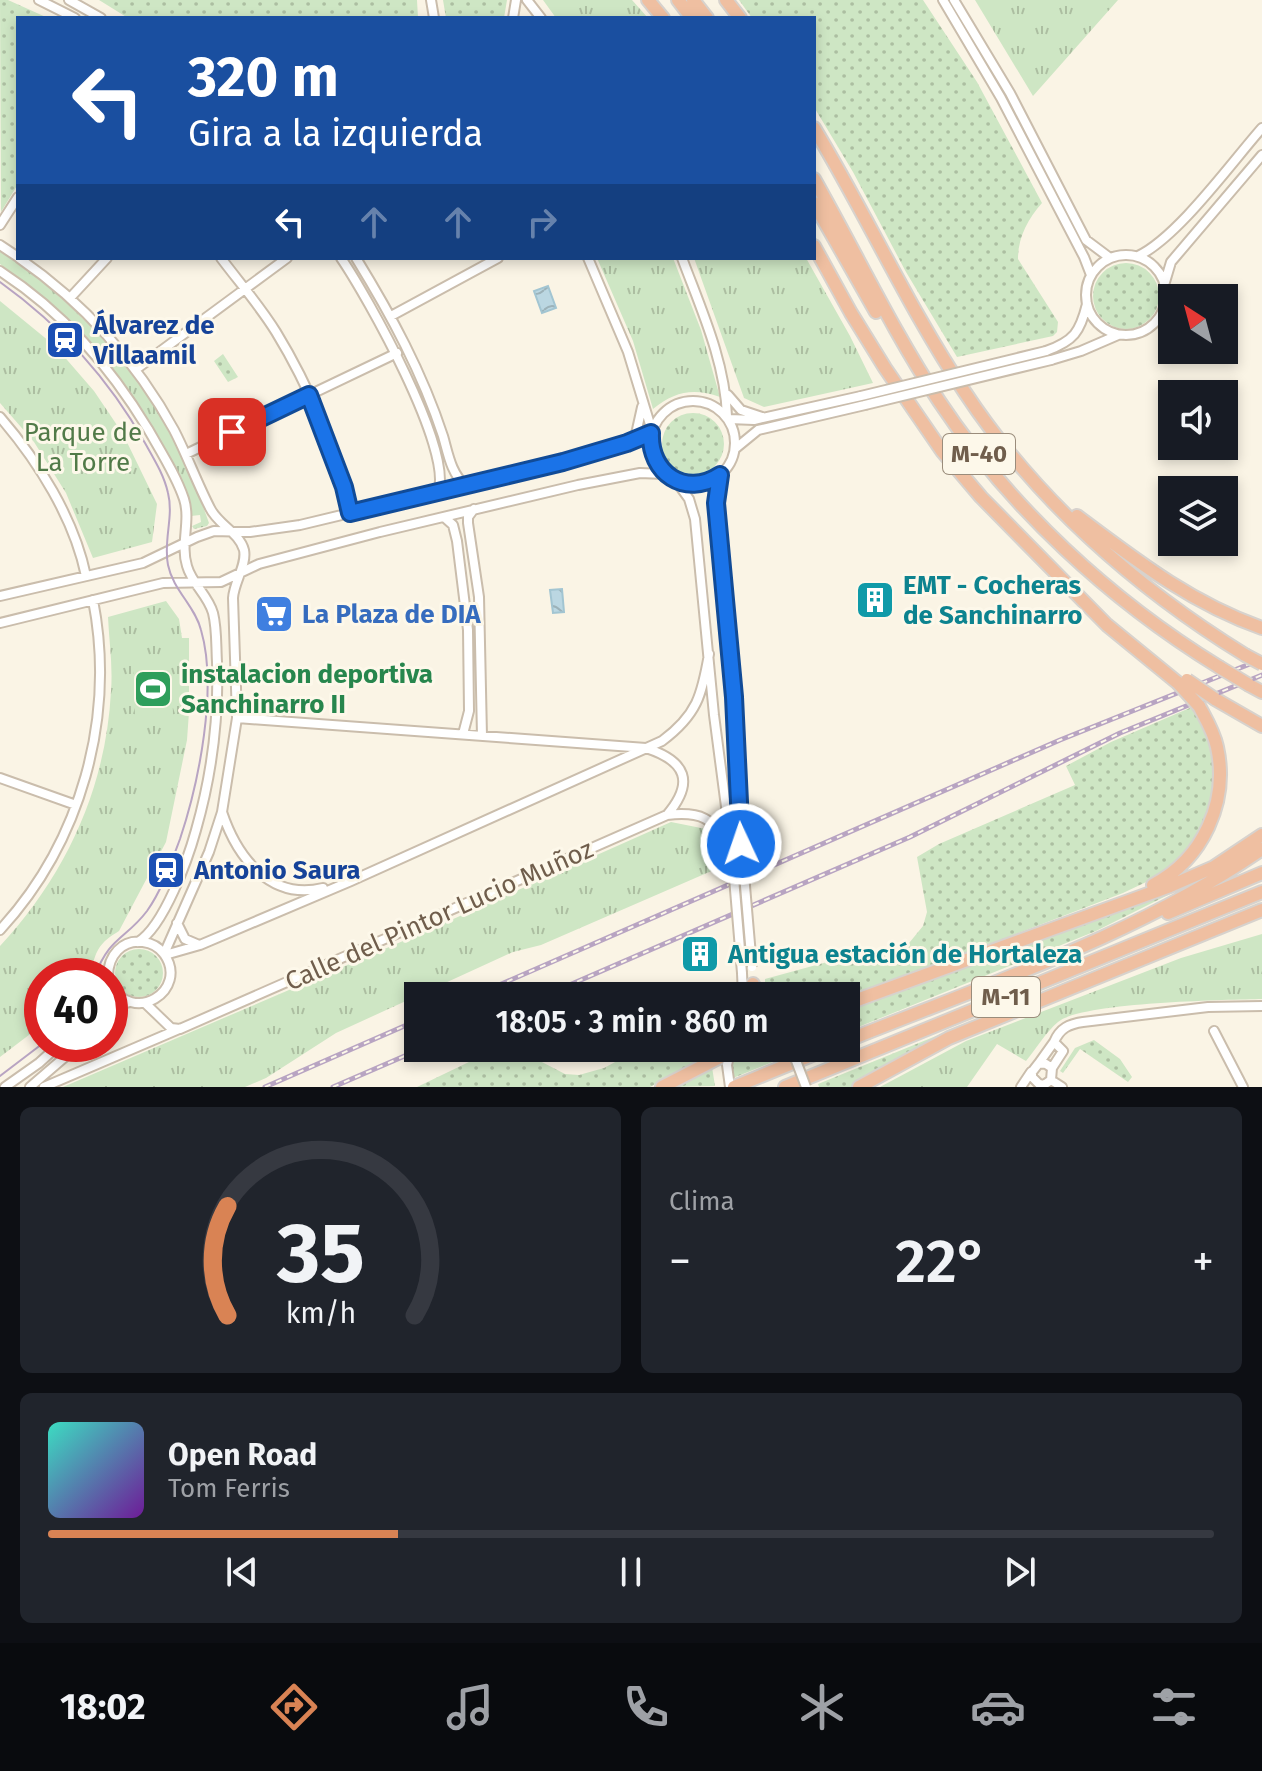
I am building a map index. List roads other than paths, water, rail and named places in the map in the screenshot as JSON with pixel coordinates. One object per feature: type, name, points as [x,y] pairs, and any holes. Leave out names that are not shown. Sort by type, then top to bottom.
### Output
[{"type":"highway","points":[[648,0],[661,16]]},
{"type":"highway","points":[[678,0],[690,16]]},
{"type":"highway","points":[[693,0],[705,16]]},
{"type":"highway","points":[[726,0],[738,16]]},
{"type":"highway","name":"M-40","points":[[816,132],[957,380],[982,417],[1045,491],[1127,571],[1205,630],[1262,664]]},
{"type":"highway","name":"M-40","points":[[816,183],[888,317],[940,403],[1008,488],[1081,564],[1137,611],[1219,667],[1262,692]]},
{"type":"highway","points":[[816,207],[864,293],[933,405],[1006,496],[1042,533],[1081,564]]},
{"type":"highway","points":[[816,249],[885,368],[942,451],[981,497],[1064,582],[1183,682],[1262,726]]},
{"type":"highway","points":[[1045,491],[1155,576],[1218,610],[1262,628]]},
{"type":"highway","points":[[1118,904],[1168,877],[1183,865],[1209,827],[1217,800],[1219,764],[1212,730],[1183,682]]},
{"type":"highway","points":[[860,999],[1170,886],[1214,867],[1262,835]]},
{"type":"highway","points":[[1106,936],[1168,906],[1262,849]]},
{"type":"highway","name":"M-11","points":[[860,1035],[1106,936],[1128,930],[1262,873]]},
{"type":"highway","name":"M-11","points":[[785,1087],[1262,894]]},
{"type":"highway","points":[[859,1087],[949,1038],[1262,910]]},
{"type":"highway","points":[[662,1087],[715,1062]]},
{"type":"highway","points":[[732,1087],[794,1062]]},
{"type":"street","points":[[39,0],[71,16]]},
{"type":"street","points":[[69,0],[97,16]]},
{"type":"street","points":[[527,0],[539,16]]},
{"type":"street","points":[[943,0],[1001,98],[1091,275]]},
{"type":"street","points":[[954,0],[1010,93],[1086,240],[1110,258]]},
{"type":"street","points":[[1138,256],[1154,247],[1186,216],[1262,128]]},
{"type":"street","points":[[0,596],[149,561],[205,534],[300,525],[466,486],[627,443],[652,432],[668,409],[687,401],[708,403],[728,418],[762,418],[1049,355],[1081,351],[1118,334],[1140,333],[1157,322],[1166,303],[1165,283],[1171,262],[1262,155]]},
{"type":"street","points":[[0,225],[16,200]]},
{"type":"street","points":[[735,449],[758,430],[865,405],[1049,355],[1073,338],[1082,325],[1087,304],[1087,284],[1099,265],[1110,258],[1138,256],[1150,262],[1165,283]]},
{"type":"street","points":[[22,260],[70,298],[135,370],[186,454],[210,509],[240,542],[244,551],[233,598],[237,718],[222,812],[209,852],[164,955]]},
{"type":"street","points":[[70,298],[105,260]]},
{"type":"street","points":[[223,260],[275,331],[309,395],[344,487],[350,513]]},
{"type":"street","points":[[135,370],[284,260]]},
{"type":"street","points":[[342,260],[397,353],[438,464],[441,481],[438,492]]},
{"type":"street","points":[[357,260],[391,316],[432,402],[455,475],[466,486]]},
{"type":"street","points":[[391,316],[494,260]]},
{"type":"street","points":[[589,260],[628,352],[652,432],[653,457],[664,474],[676,481],[694,485],[720,475],[730,463],[735,449],[726,393],[710,334],[683,260]]},
{"type":"street","points":[[0,271],[27,288],[64,319],[127,394],[166,460],[184,499],[187,519],[185,560],[194,584],[210,605],[215,622],[218,698],[210,775],[192,845],[154,926],[138,942]]},
{"type":"street","points":[[1087,304],[1098,324],[1118,334]]},
{"type":"street","points":[[186,454],[397,353]]},
{"type":"street","points":[[726,393],[741,410],[762,418]]},
{"type":"street","points":[[627,443],[636,434],[643,402]]},
{"type":"street","points":[[0,417],[33,459],[59,505],[78,548],[86,576]]},
{"type":"street","points":[[0,623],[163,583],[221,582],[259,564],[324,545],[578,485],[637,474],[664,474]]},
{"type":"street","points":[[720,475],[716,503],[734,697],[753,982]]},
{"type":"street","points":[[676,481],[689,499],[695,519],[742,982]]},
{"type":"street","points":[[474,509],[468,523],[479,597],[482,736]]},
{"type":"street","points":[[444,517],[453,525],[457,541],[468,630],[469,711],[463,734]]},
{"type":"street","points":[[0,930],[50,863],[88,770],[98,719],[100,676],[93,600]]},
{"type":"street","points":[[164,955],[200,945],[351,881],[646,748],[676,731],[693,712],[703,687],[709,654]]},
{"type":"street","points":[[237,718],[646,748],[667,755],[683,775],[684,787],[679,800],[667,815]]},
{"type":"street","points":[[596,746],[609,752],[613,763]]},
{"type":"street","points":[[0,778],[76,805]]},
{"type":"street","points":[[222,812],[235,846],[249,866],[267,878],[306,892],[351,881]]},
{"type":"street","points":[[667,815],[686,813],[711,821],[731,850]]},
{"type":"street","name":"Calle del Pintor Lucio Muñoz","points":[[44,1087],[667,815]]},
{"type":"street","points":[[177,923],[185,939],[200,945]]},
{"type":"street","points":[[113,958],[126,945],[150,943],[164,955],[169,966],[168,984],[156,998],[145,1003],[130,1002]]},
{"type":"street","points":[[145,1003],[171,1028],[180,1029]]},
{"type":"street","points":[[1021,1087],[1064,1028],[1083,1022],[1208,1007],[1262,1006]]},
{"type":"street","points":[[1214,1031],[1243,1087]]},
{"type":"street","points":[[1046,1084],[1063,1051],[1054,1042]]},
{"type":"street","points":[[5,1087],[37,1062]]},
{"type":"street","points":[[30,1087],[59,1062]]},
{"type":"street","points":[[730,1062],[732,1087]]},
{"type":"street","points":[[797,1062],[806,1087]]},
{"type":"street","points":[[1039,1063],[1052,1068]]},
{"type":"street","points":[[1032,1072],[1034,1081],[1062,1087]]},
{"type":"water","points":[[548,286],[556,308],[542,313],[534,291]]},
{"type":"water","points":[[562,589],[564,612],[553,613],[550,590]]},
{"type":"tram line","points":[[0,282],[43,316],[82,355],[116,397],[152,455],[170,502],[168,565],[174,582],[198,621],[206,653],[208,679],[204,735],[194,790],[180,839],[166,876],[147,911],[103,958]]},
{"type":"tram line","points":[[0,1076],[24,1058]]},
{"type":"railway","points":[[506,982],[1060,740],[1262,659]]},
{"type":"railway","points":[[576,982],[910,837],[1120,733],[1262,675]]},
{"type":"railway","points":[[265,1087],[404,1026]]},
{"type":"railway","points":[[333,1087],[404,1056]]},
{"type":"place","name":"Álvarez de Villaamil","points":[[65,340]]},
{"type":"place","name":"EMT - Cocheras de Sanchinarro","points":[[875,600]]},
{"type":"place","name":"La Plaza de DIA","points":[[274,614]]},
{"type":"place","name":"instalacion deportiva Sanchinarro II","points":[[153,689]]},
{"type":"place","name":"Antonio Saura","points":[[166,870]]},
{"type":"place","name":"Antigua estación de Hortaleza","points":[[700,954]]},
{"type":"park label","name":"Parque de La Torre","points":[[83,447]]}]
